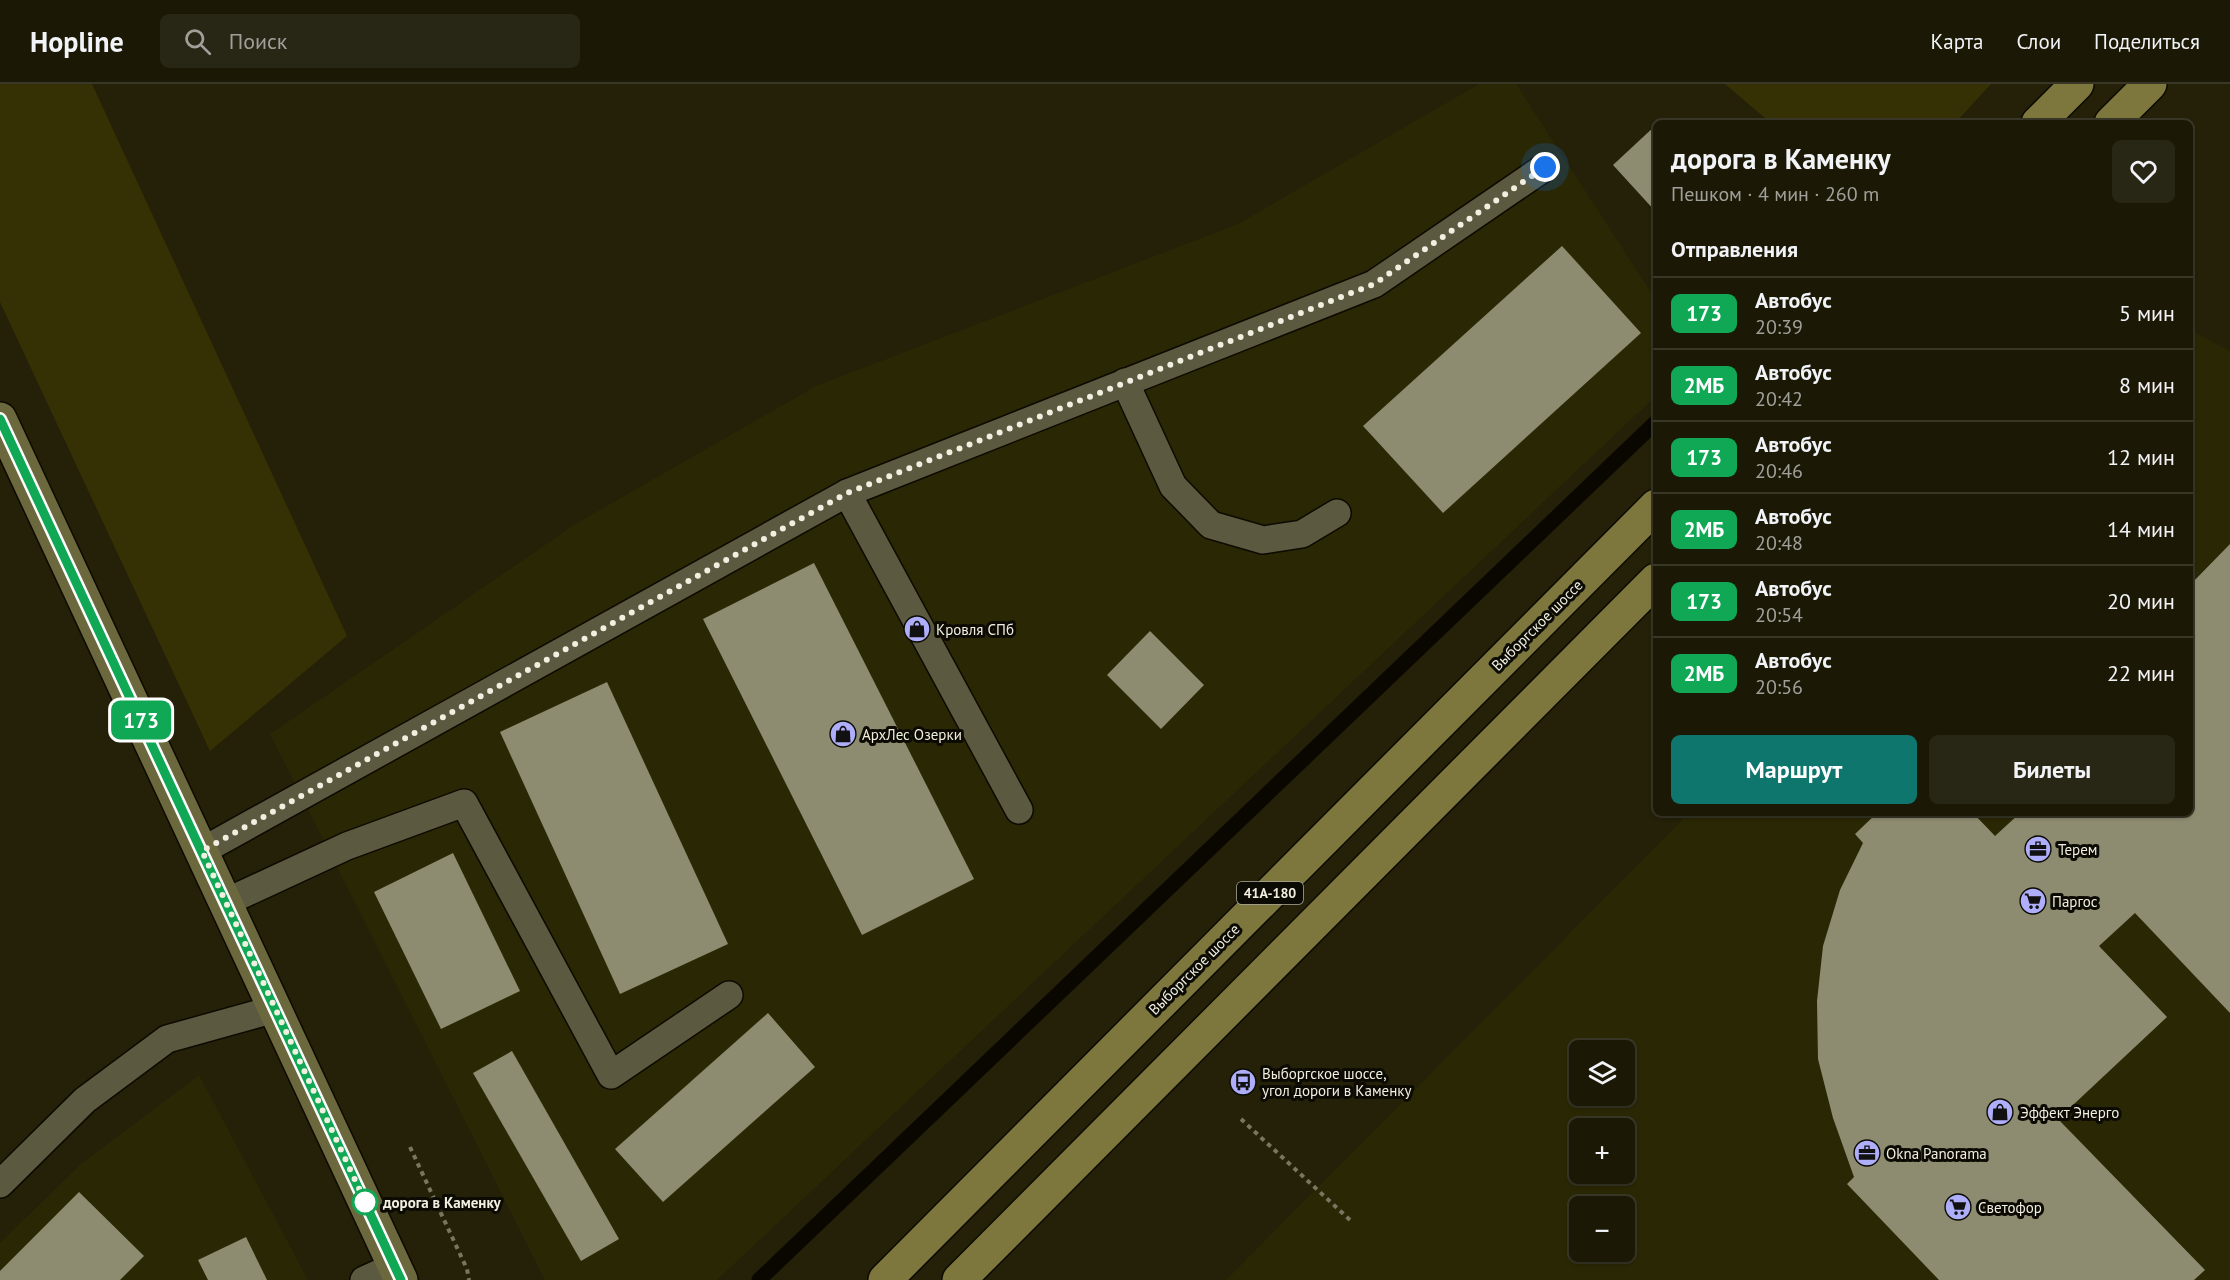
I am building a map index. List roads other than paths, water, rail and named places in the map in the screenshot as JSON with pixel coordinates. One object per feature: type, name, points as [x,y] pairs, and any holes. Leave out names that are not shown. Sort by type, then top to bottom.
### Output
[{"type":"main road","points":[[2041,120],[2077,84]]},
{"type":"main road","points":[[2114,120],[2150,84]]},
{"type":"main road","name":"Выборгское шоссе","points":[[885,1280],[1653,509]]},
{"type":"main road","name":"41А-180","points":[[959,1280],[1653,583]]},
{"type":"street","points":[[0,419],[398,1273]]},
{"type":"lane","points":[[202,851],[847,493],[1374,284],[1545,167]]},
{"type":"lane","points":[[1125,382],[1173,486],[1211,525],[1263,540],[1302,534],[1337,513]]},
{"type":"lane","points":[[847,493],[1019,810]]},
{"type":"lane","points":[[226,902],[347,846],[464,803],[611,1075],[729,995]]},
{"type":"lane","points":[[0,1184],[86,1100],[167,1039],[276,1009]]},
{"type":"lane","points":[[364,1280],[398,1273]]},
{"type":"waterway","points":[[759,1280],[1653,425]]},
{"type":"place","name":"Кровля СПб","points":[[917,629]]},
{"type":"place","name":"АрхЛес Озерки","points":[[843,734]]},
{"type":"place","name":"Терем","points":[[2038,849]]},
{"type":"place","name":"Паргос","points":[[2033,901]]},
{"type":"place","name":"Выборгское шоссе, угол дороги в Каменку","points":[[1243,1082]]},
{"type":"place","name":"Эффект Энерго","points":[[2000,1112]]},
{"type":"place","name":"Okna Panorama","points":[[1867,1153]]},
{"type":"place","name":"дорога в Каменку","points":[[365,1202]]},
{"type":"place","name":"Светофор","points":[[1958,1207]]}]
